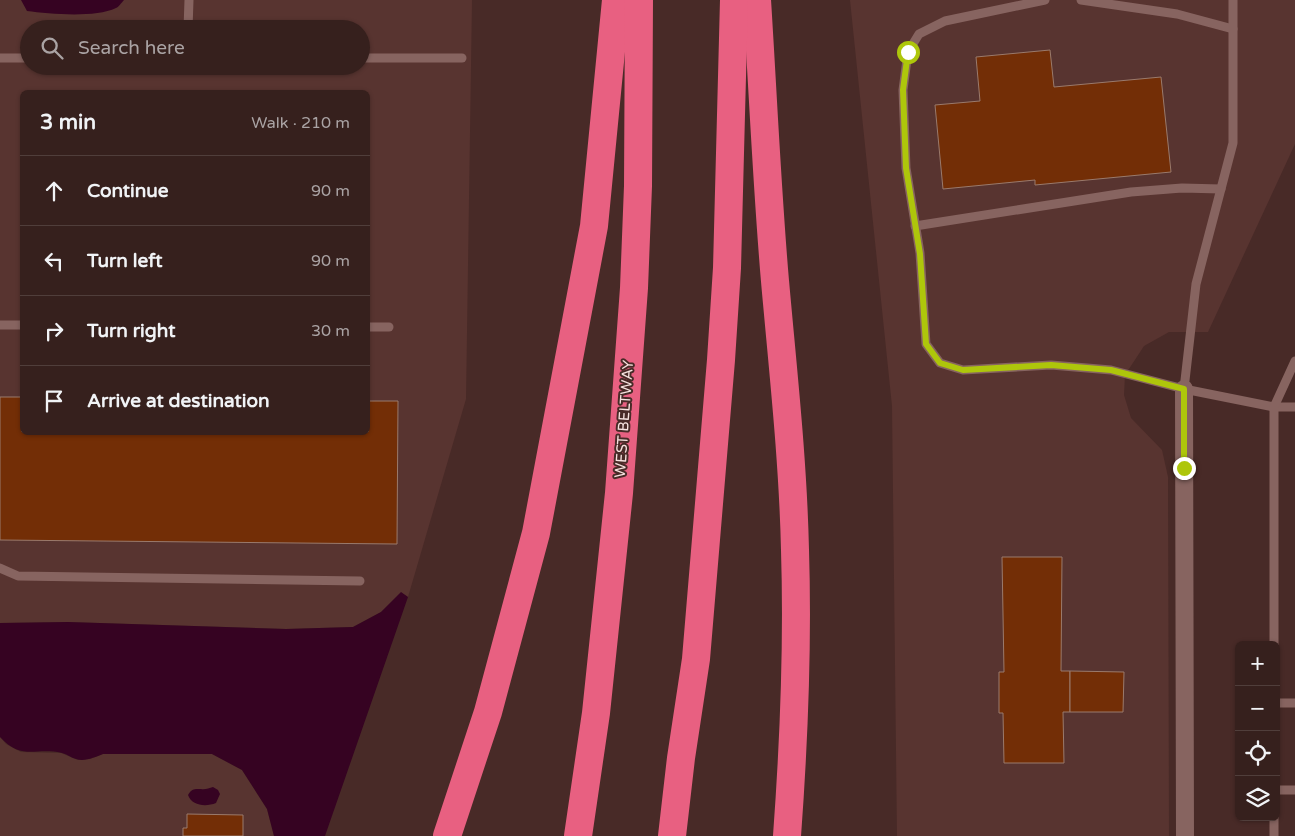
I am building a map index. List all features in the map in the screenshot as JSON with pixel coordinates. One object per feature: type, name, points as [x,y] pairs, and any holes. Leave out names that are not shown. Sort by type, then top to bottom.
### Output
[{"type":"highway","points":[[447,836],[488,712],[536,533],[594,226],[616,0]]},
{"type":"highway","name":"WEST BELTWAY","points":[[578,836],[596,713],[620,483],[634,288],[638,186],[639,0]]},
{"type":"highway","points":[[672,836],[681,758],[696,659],[727,268],[734,0]]},
{"type":"highway","points":[[757,0],[775,280],[791,466],[795,550],[796,634],[787,836]]},
{"type":"street","points":[[1184,389],[1185,836]]},
{"type":"lane","points":[[188,20],[189,0]]},
{"type":"lane","points":[[1045,0],[945,21],[919,34],[908,52],[903,90],[906,168],[920,254],[926,344],[940,363],[963,370],[1051,365],[1111,370],[1184,389],[1274,407],[1295,407]]},
{"type":"lane","points":[[1081,0],[1177,14],[1233,29]]},
{"type":"lane","points":[[1184,389],[1196,284],[1233,143],[1233,0]]},
{"type":"lane","points":[[0,58],[20,58]]},
{"type":"lane","points":[[370,58],[462,58]]},
{"type":"lane","points":[[915,226],[1131,192],[1182,188],[1221,189]]},
{"type":"lane","points":[[0,325],[20,325]]},
{"type":"lane","points":[[370,327],[389,327]]},
{"type":"lane","points":[[1274,641],[1274,407],[1295,361]]},
{"type":"lane","points":[[0,568],[18,576],[360,581]]},
{"type":"lane","points":[[1280,703],[1295,703]]},
{"type":"lane","points":[[1280,790],[1295,790]]},
{"type":"lane","points":[[1274,821],[1274,836]]},
{"type":"shaded area","points":[[0,0],[472,0],[466,399],[408,597],[401,593],[381,612],[353,627],[286,629],[68,622],[0,623]]},
{"type":"shaded area","points":[[21,0],[124,0],[117,7],[107,11],[72,14],[27,11]]},
{"type":"shaded area","points":[[850,0],[1295,0],[1295,144],[1208,332],[1169,332],[1144,346],[1125,375],[1124,395],[1131,418],[1162,450],[1168,477],[1169,836],[897,836],[892,406]]},
{"type":"shaded area","points":[[401,592],[408,597],[325,836],[274,836],[267,809],[242,770],[212,754],[103,754],[90,759],[79,760],[62,753],[29,752],[15,749],[0,737],[0,623],[68,622],[286,629],[353,627],[381,612]]},
{"type":"shaded area","points":[[0,737],[6,744],[21,752],[61,753],[78,760],[90,759],[103,754],[212,754],[242,770],[267,809],[274,836],[0,836]]},
{"type":"shaded area","points":[[213,787],[220,794],[216,803],[204,805],[196,803],[188,795],[194,789]]},
{"type":"building","points":[[1050,50],[1054,87],[1161,77],[1171,172],[1035,185],[1035,180],[943,189],[935,105],[980,101],[976,57]]},
{"type":"building","points":[[0,397],[20,397],[20,435],[370,435],[370,401],[398,401],[397,544],[0,540]]},
{"type":"building","points":[[1002,557],[1062,557],[1061,671],[1070,671],[1070,712],[1063,712],[1064,763],[1004,763],[1003,713],[999,713],[999,672],[1004,672]]},
{"type":"building","points":[[1070,671],[1124,672],[1123,712],[1070,712]]},
{"type":"building","points":[[187,814],[243,815],[243,836],[183,836],[183,828],[187,828]]},
{"type":"route","points":[[908,52],[903,90],[906,168],[920,254],[926,344],[940,363],[963,370],[1051,365],[1111,370],[1184,389],[1184,468]]}]
